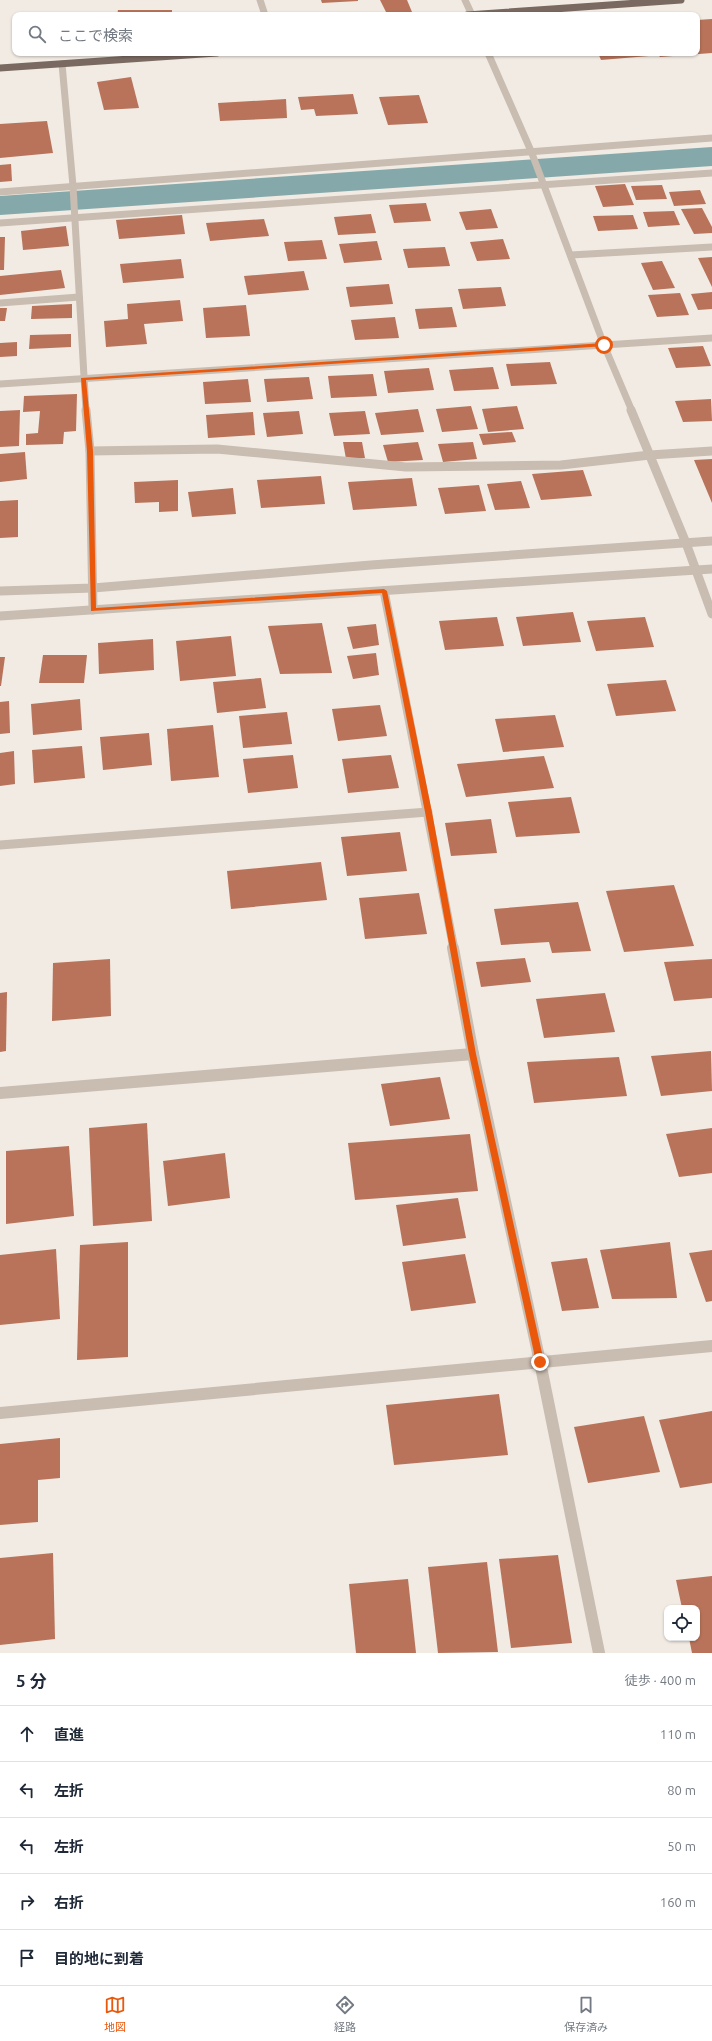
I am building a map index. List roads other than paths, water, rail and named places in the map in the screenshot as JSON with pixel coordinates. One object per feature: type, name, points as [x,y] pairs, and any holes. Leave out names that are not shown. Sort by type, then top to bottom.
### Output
[{"type":"main road","points":[[514,12],[681,0]]},
{"type":"main road","points":[[0,68],[175,56]]},
{"type":"street","points":[[260,0],[264,12]]},
{"type":"street","points":[[465,0],[471,12]]},
{"type":"street","points":[[489,56],[531,151],[604,345],[686,543],[712,614]]},
{"type":"street","points":[[62,64],[73,186],[83,378],[90,451],[93,610]]},
{"type":"street","points":[[0,192],[712,138]]},
{"type":"street","points":[[0,223],[712,173]]},
{"type":"street","points":[[571,255],[712,247]]},
{"type":"street","points":[[0,303],[79,297]]},
{"type":"street","points":[[0,384],[712,338]]},
{"type":"street","points":[[90,451],[217,449],[406,467],[561,465],[650,455],[712,451]]},
{"type":"street","points":[[0,591],[93,588],[371,565],[712,541]]},
{"type":"street","points":[[0,616],[712,569]]},
{"type":"street","points":[[384,591],[428,812],[473,1054],[540,1362],[599,1653]]},
{"type":"street","points":[[0,845],[428,812]]},
{"type":"street","points":[[0,1093],[473,1054]]},
{"type":"street","points":[[0,1413],[712,1346]]},
{"type":"water","points":[[712,147],[712,166],[0,215],[0,196]]}]
